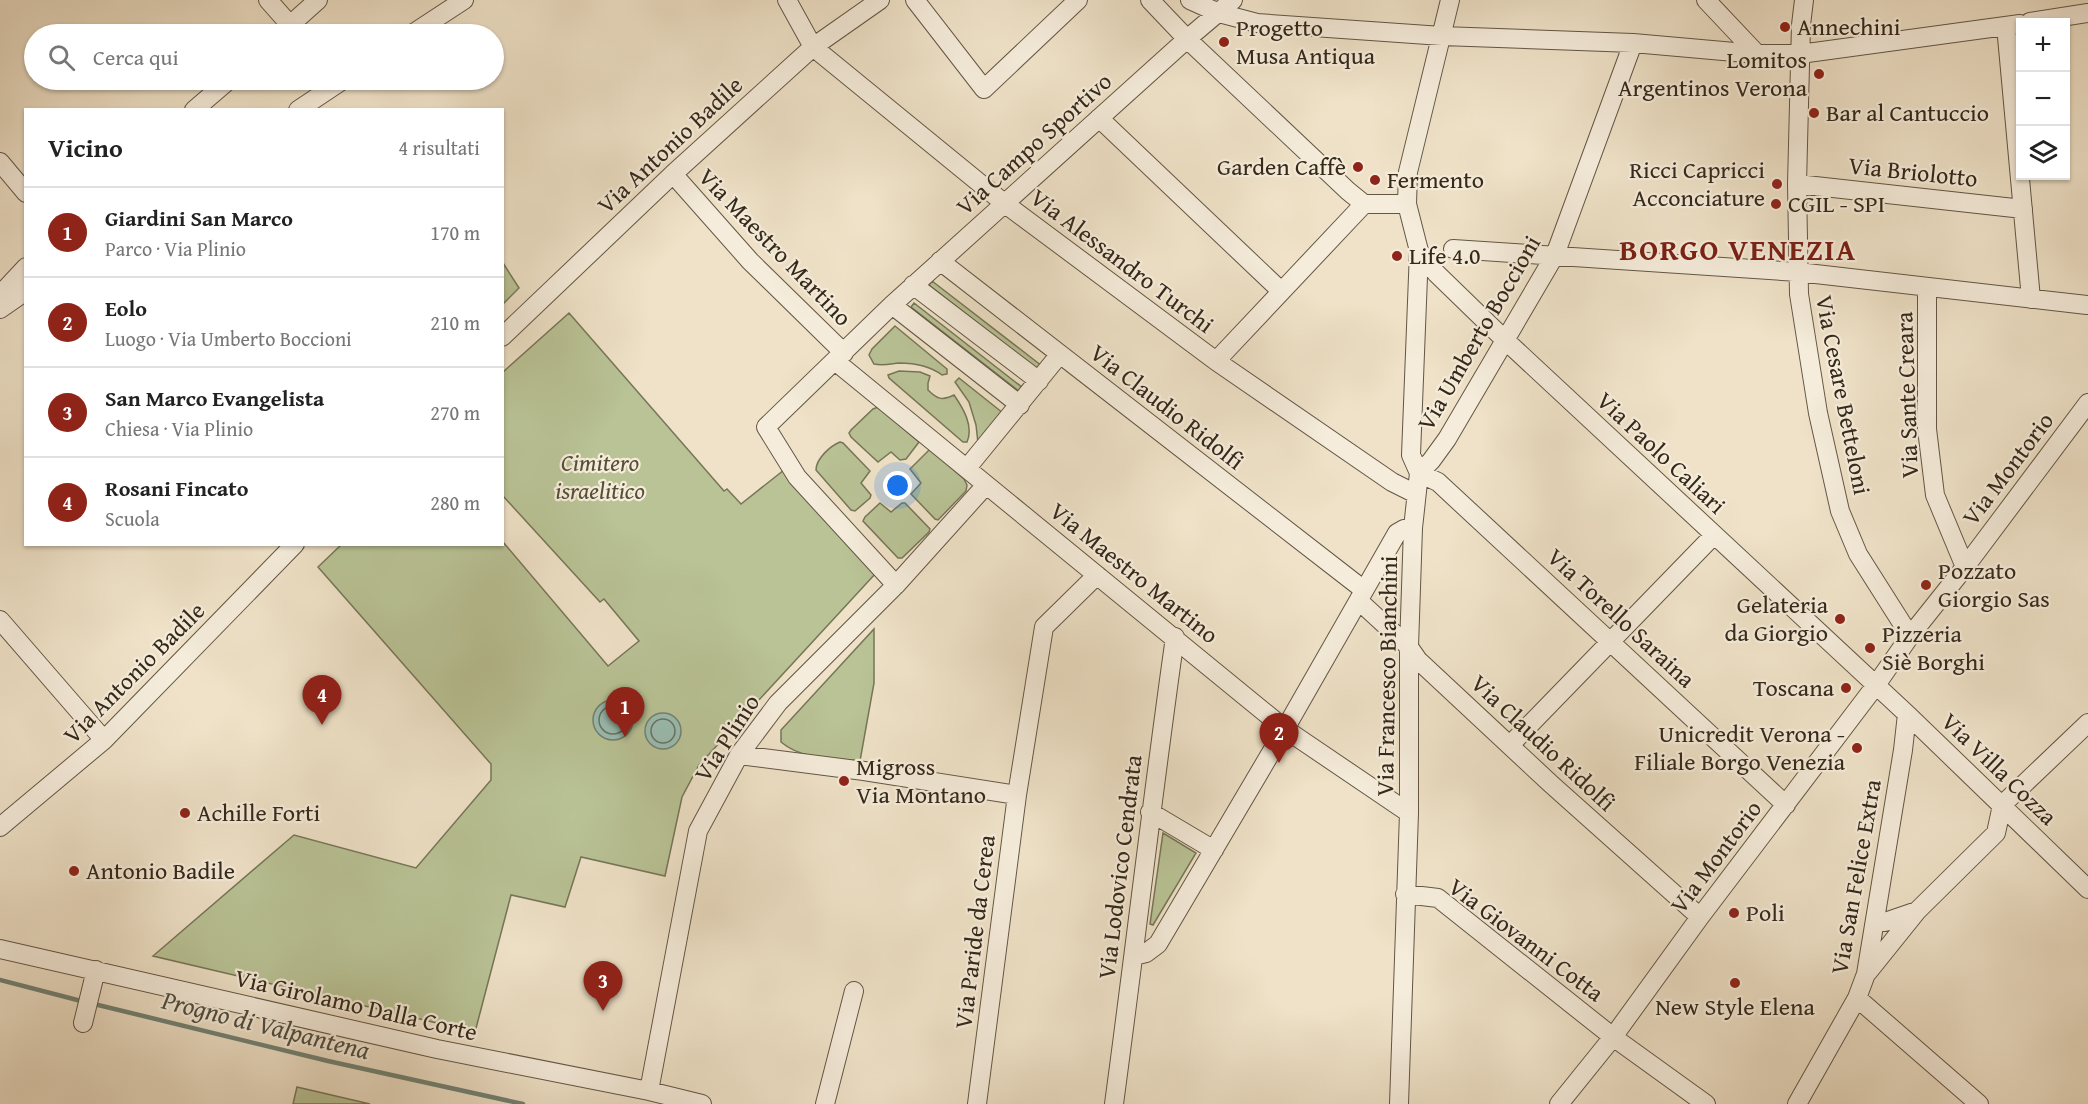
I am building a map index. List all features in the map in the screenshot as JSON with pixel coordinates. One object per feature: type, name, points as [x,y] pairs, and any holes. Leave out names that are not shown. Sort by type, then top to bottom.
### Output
[{"type":"street","points":[[268,0],[284,24]]},
{"type":"street","points":[[296,24],[318,0]]},
{"type":"street","points":[[427,24],[464,0]]},
{"type":"street","points":[[787,0],[813,47]]},
{"type":"street","name":"Via Antonio Badile","points":[[504,335],[673,174],[813,47],[880,0]]},
{"type":"street","points":[[915,0],[984,89],[1078,0]]},
{"type":"street","points":[[1150,0],[1187,39],[1364,204],[1407,204]]},
{"type":"street","points":[[1190,0],[1218,13],[1257,23],[1442,36],[1633,43],[1757,54],[1800,54],[2013,25],[2023,209],[2031,299]]},
{"type":"street","name":"Via Campo Sportivo","points":[[896,585],[797,477],[766,427],[940,261],[1233,0]]},
{"type":"street","points":[[1419,251],[1407,204],[1408,172],[1450,0]]},
{"type":"street","points":[[1706,0],[1757,54]]},
{"type":"street","name":"Via Cesare Betteloni","points":[[1804,0],[1800,54],[1797,184],[1798,272],[1800,305],[1816,402],[1840,511],[1858,554],[1910,636]]},
{"type":"street","points":[[2059,18],[2088,14]]},
{"type":"street","name":"Via Umberto Boccioni","points":[[1419,473],[1447,439],[1555,255],[1633,43]]},
{"type":"street","name":"Via Alessandro Turchi","points":[[813,47],[1005,202],[1216,361],[1392,482],[1416,494]]},
{"type":"street","points":[[196,108],[217,90]]},
{"type":"street","points":[[301,108],[326,90]]},
{"type":"street","points":[[1099,118],[1281,291]]},
{"type":"street","points":[[0,162],[24,191]]},
{"type":"street","name":"Via Maestro Martino","points":[[673,174],[840,357],[986,485],[1285,729],[1409,813]]},
{"type":"street","name":"Via Briolotto","points":[[1797,184],[2023,209]]},
{"type":"street","points":[[1216,361],[1364,204]]},
{"type":"street","points":[[1453,249],[1798,272],[2087,305]]},
{"type":"street","name":"Via Paolo Caliari","points":[[1419,251],[1436,273],[1504,339],[1876,685]]},
{"type":"street","name":"Via Francesco Bianchini","points":[[1399,1104],[1409,813],[1409,647],[1413,528],[1419,473],[1412,455],[1419,251]]},
{"type":"street","name":"Via Claudio Ridolfi","points":[[940,261],[1060,354],[1361,596],[1409,647],[1418,660],[1700,918]]},
{"type":"street","points":[[0,295],[24,269]]},
{"type":"street","points":[[914,285],[1039,381]]},
{"type":"street","name":"Via Sante Creara","points":[[1927,287],[1927,429],[1935,495],[1965,567]]},
{"type":"street","points":[[0,309],[24,292]]},
{"type":"street","points":[[892,305],[1020,405]]},
{"type":"street","points":[[967,468],[1060,354]]},
{"type":"street","name":"Via Montorio","points":[[1559,1104],[1613,1037],[1876,685],[1910,636],[2086,408]]},
{"type":"street","name":"Via Torello Saraina","points":[[1419,473],[1438,482],[1786,805]]},
{"type":"street","name":"Via Plinio","points":[[649,1091],[698,831],[739,755],[778,703],[896,585],[986,485]]},
{"type":"street","points":[[1134,956],[1146,953],[1158,944],[1397,533],[1413,528]]},
{"type":"street","points":[[1510,745],[1714,535]]},
{"type":"street","name":"Via Antonio Badile","points":[[0,827],[104,740],[293,546]]},
{"type":"street","name":"Via Paride da Cerea","points":[[977,1104],[1017,795],[1044,627],[1097,575]]},
{"type":"street","points":[[0,620],[104,740]]},
{"type":"street","name":"Via Lodovico Cendrata","points":[[1114,1104],[1150,812],[1175,637]]},
{"type":"street","name":"Via Villa Cozza","points":[[1876,685],[2088,889]]},
{"type":"street","name":"Via San Felice Extra","points":[[1797,1104],[1857,998],[1866,974],[1907,714]]},
{"type":"street","points":[[1866,974],[1917,911],[1996,833],[2002,805],[2088,723]]},
{"type":"street","points":[[739,755],[864,771],[1017,795]]},
{"type":"street","points":[[1150,812],[1214,850]]},
{"type":"street","name":"Via Giovanni Cotta","points":[[1405,894],[1438,898],[1613,1037]]},
{"type":"street","points":[[1875,921],[1885,922],[1917,911]]},
{"type":"street","name":"Via Girolamo Dalla Corte","points":[[0,949],[438,1049],[649,1091],[702,1104]]},
{"type":"street","points":[[83,1023],[96,970]]},
{"type":"street","points":[[825,1104],[854,991]]},
{"type":"street","points":[[1857,998],[1979,1104]]},
{"type":"street","points":[[1613,1037],[1686,1098],[1706,1104]]},
{"type":"green space","points":[[504,265],[519,288],[504,303]]},
{"type":"green space","points":[[932,281],[1042,366],[1038,370],[929,285]]},
{"type":"green space","points":[[914,303],[1023,388],[1020,392],[911,307]]},
{"type":"green space","name":"Cimitero israelitico","points":[[569,313],[724,491],[727,489],[741,504],[784,470],[876,573],[699,765],[682,797],[665,876],[581,857],[565,907],[511,895],[475,1032],[153,956],[294,835],[416,868],[491,780],[491,764],[318,567],[340,546],[504,546],[504,543],[608,666],[639,641],[604,599],[600,602],[504,497],[504,371]]},
{"type":"green space","points":[[895,326],[947,369],[947,374],[942,375],[927,367],[910,364],[874,364],[869,355],[872,349]]},
{"type":"green space","points":[[899,371],[920,372],[930,376],[928,390],[937,397],[946,398],[954,395],[964,411],[968,424],[967,442],[963,442],[889,378],[888,375]]},
{"type":"green space","points":[[959,378],[1003,413],[978,443],[976,425],[969,402],[955,382]]},
{"type":"green space","points":[[878,407],[919,442],[906,459],[900,460],[891,452],[878,462],[851,437],[849,433],[851,430]]},
{"type":"green space","points":[[840,442],[870,471],[861,483],[871,495],[870,498],[855,511],[851,510],[816,470],[824,453]]},
{"type":"green space","points":[[929,450],[964,479],[967,485],[966,491],[938,520],[911,494],[921,483],[910,469]]},
{"type":"green space","points":[[880,503],[891,512],[905,503],[930,529],[902,558],[898,558],[863,521]]},
{"type":"green space","points":[[874,629],[874,683],[860,761],[808,755],[789,748],[781,742],[781,730]]},
{"type":"green space","points":[[1163,833],[1196,853],[1153,925],[1150,924]]},
{"type":"green space","points":[[297,1087],[370,1104],[293,1104]]},
{"type":"water","points":[[613,700],[621,701],[627,706],[632,712],[632,728],[627,734],[621,739],[613,740],[605,739],[599,734],[594,728],[593,720],[594,712],[599,706],[605,701]]},
{"type":"water","points":[[663,713],[676,718],[681,731],[676,744],[663,749],[650,744],[645,731],[650,718]]},
{"type":"waterway","name":"Progno di Valpantena","points":[[0,980],[85,1002]]},
{"type":"waterway","name":"Progno di Valpantena","points":[[94,1004],[328,1061],[523,1104]]},
{"type":"place","name":"Annechini","points":[[1785,27]]},
{"type":"place","name":"Progetto Musa Antiqua","points":[[1224,42]]},
{"type":"place","name":"Lomitos Argentinos Verona","points":[[1819,74]]},
{"type":"place","name":"Bar al Cantuccio","points":[[1814,113]]},
{"type":"place","name":"Garden Caffè","points":[[1358,167]]},
{"type":"place","name":"Fermento","points":[[1375,180]]},
{"type":"place","name":"Ricci Capricci Acconciature","points":[[1777,184]]},
{"type":"place","name":"CGIL - SPI","points":[[1776,204]]},
{"type":"place","name":"Life 4.0","points":[[1397,256]]},
{"type":"place","name":"Pozzato Giorgio Sas","points":[[1926,585]]},
{"type":"place","name":"Gelateria da Giorgio","points":[[1840,619]]},
{"type":"place","name":"Pizzeria Siè Borghi","points":[[1870,648]]},
{"type":"place","name":"Toscana","points":[[1846,688]]},
{"type":"place","name":"Rosani Fincato","points":[[322,725]]},
{"type":"place","name":"Giardini San Marco","points":[[625,737]]},
{"type":"place","name":"Unicredit Verona - Filiale Borgo Venezia","points":[[1857,748]]},
{"type":"place","name":"Eolo","points":[[1279,763]]},
{"type":"place","name":"Migross Via Montano","points":[[844,781]]},
{"type":"place","name":"Achille Forti","points":[[185,813]]},
{"type":"place","name":"Antonio Badile","points":[[74,871]]},
{"type":"place","name":"Poli","points":[[1734,913]]},
{"type":"place","name":"New Style Elena","points":[[1735,983]]},
{"type":"place","name":"San Marco Evangelista","points":[[603,1011]]},
{"type":"district","name":"BORGO VENEZIA","points":[[1738,250]]}]
